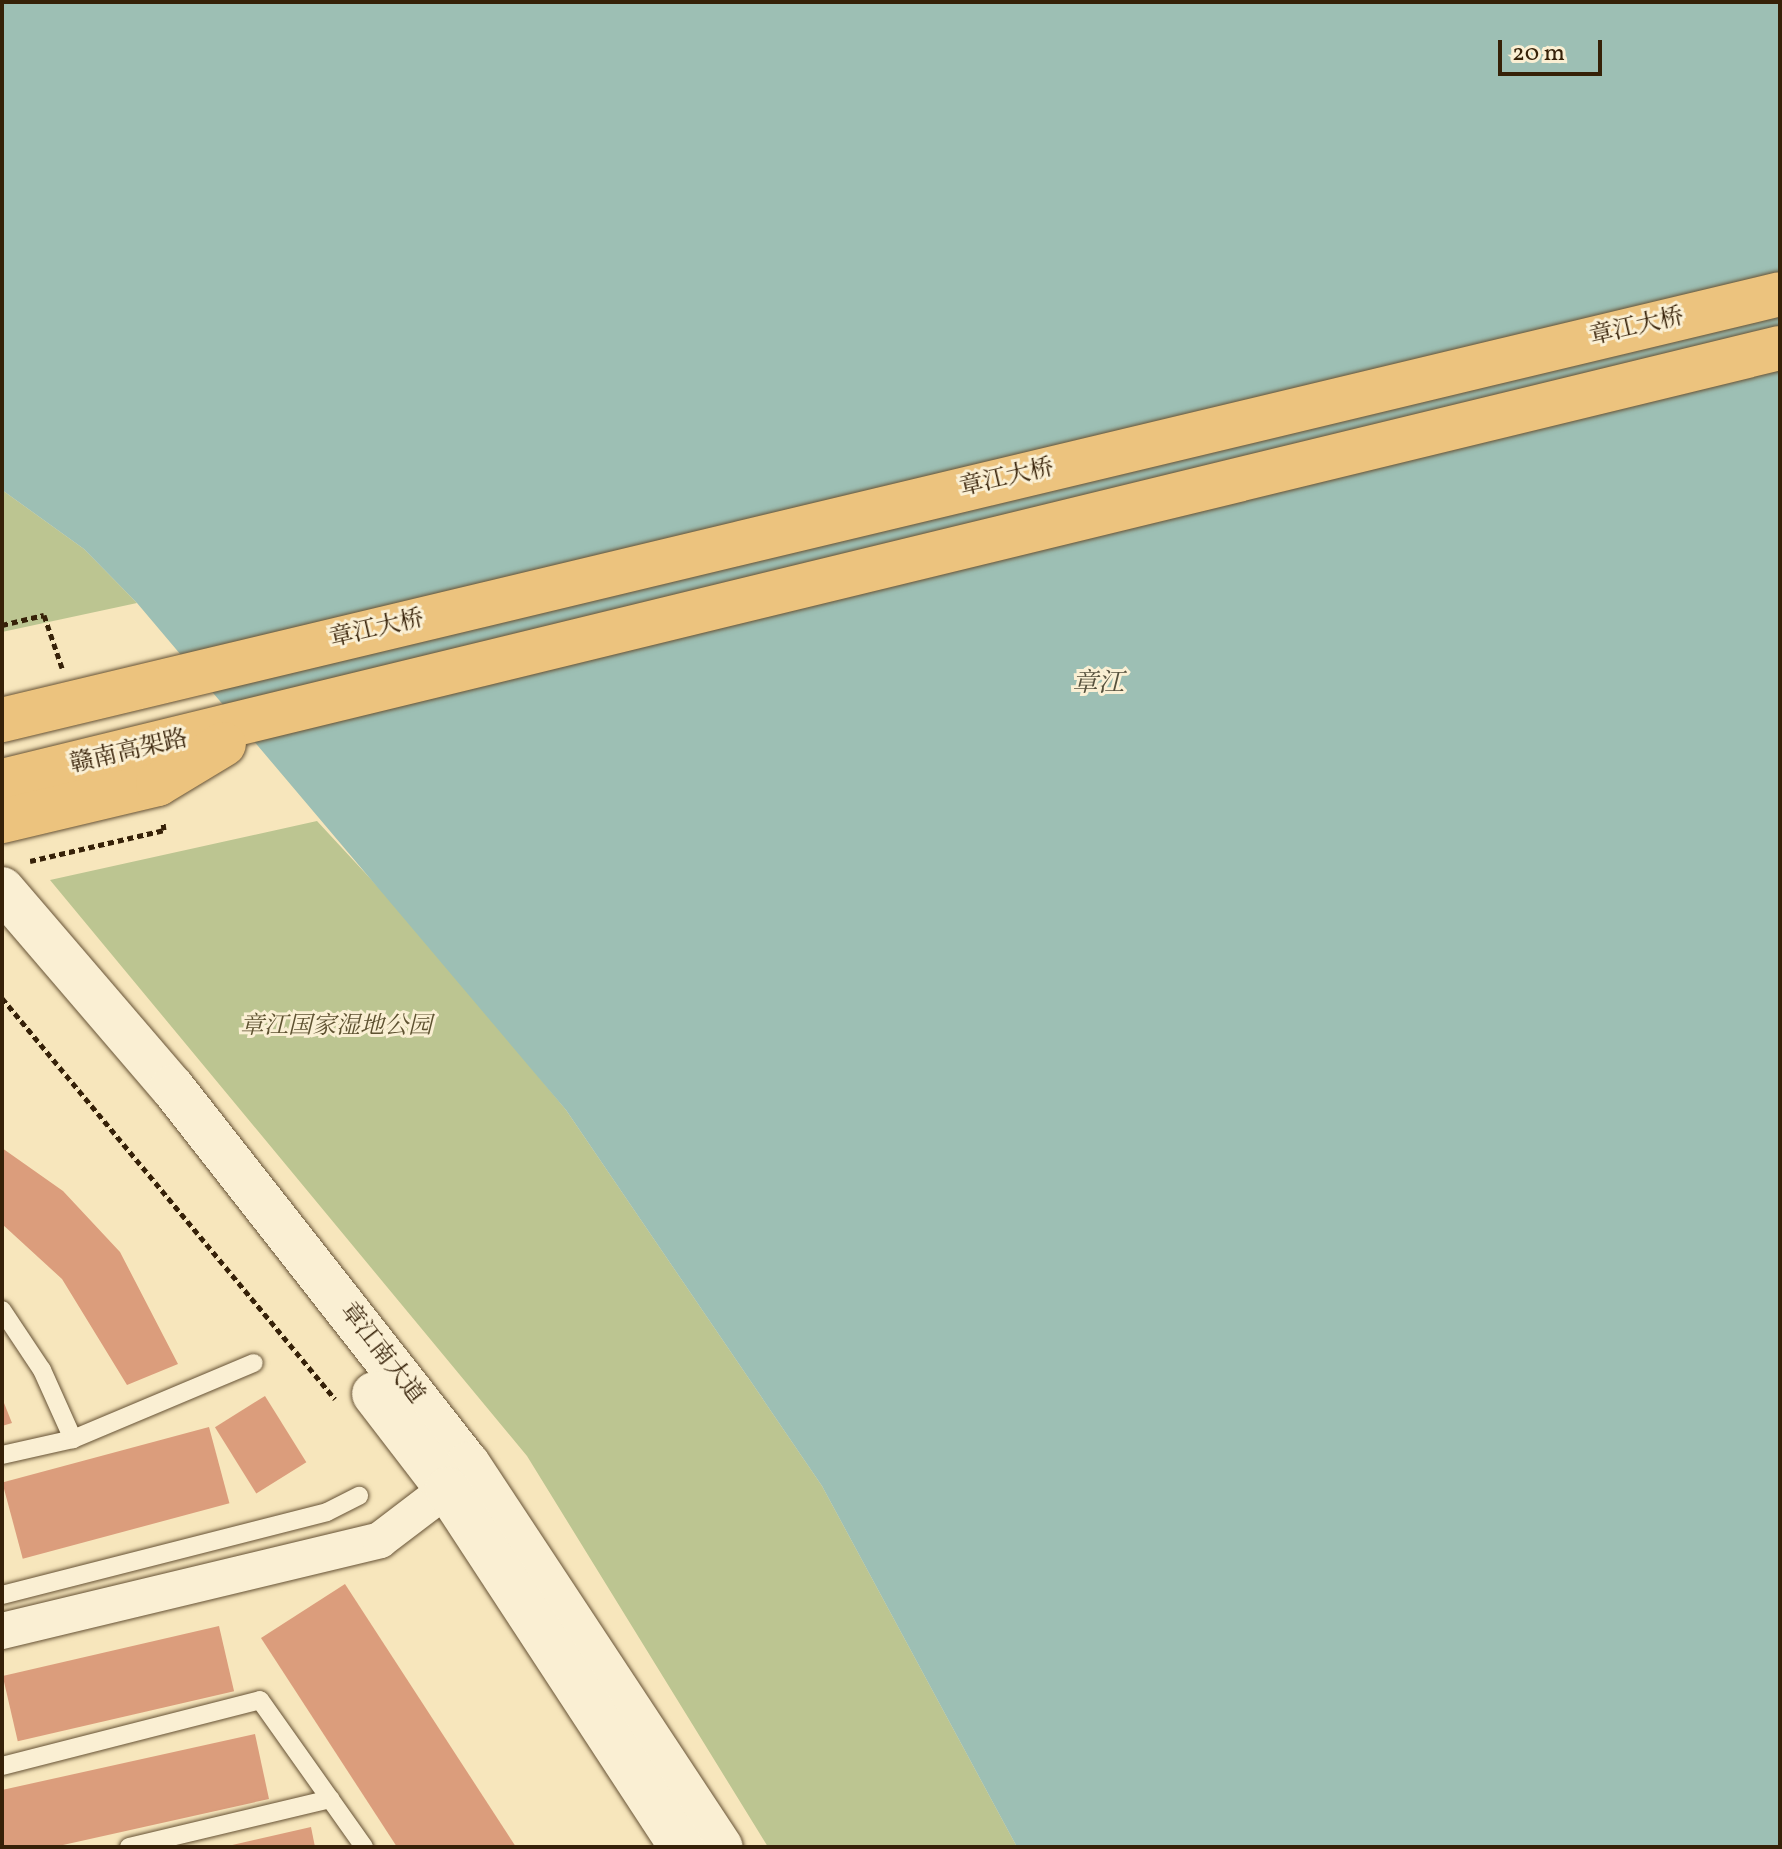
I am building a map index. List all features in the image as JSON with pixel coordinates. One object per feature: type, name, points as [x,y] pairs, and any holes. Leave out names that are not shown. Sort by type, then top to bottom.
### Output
[{"type":"highway","name":"章江大桥","points":[[234,664],[1780,294]]},
{"type":"highway","points":[[2,821],[158,784],[257,724],[1780,348]]},
{"type":"highway","points":[[2,696],[234,664]]},
{"type":"highway","points":[[2,720],[234,664]]},
{"type":"highway","name":"赣南高架路","points":[[2,781],[257,724]]},
{"type":"main road","name":"章江南大道","points":[[10,877],[468,1464],[721,1847]]},
{"type":"main road","name":"章江南大道","points":[[2,936],[152,1108],[447,1489],[681,1847]]},
{"type":"street","points":[[2,1631],[380,1540],[447,1489]]},
{"type":"lane","points":[[2,1310],[42,1370],[73,1439]]},
{"type":"lane","points":[[2,1455],[73,1439],[254,1363]]},
{"type":"lane","points":[[2,1595],[327,1512],[359,1496]]},
{"type":"lane","points":[[2,1766],[260,1700],[364,1847]]},
{"type":"lane","points":[[129,1847],[330,1799]]},
{"type":"path","points":[[2,625],[44,615],[56,652]]},
{"type":"path","points":[[10,877],[137,835]]},
{"type":"path","points":[[2,998],[344,1409]]},
{"type":"green space","points":[[2,490],[84,549],[137,603],[2,632]]},
{"type":"green space","name":"章江国家湿地公园","points":[[317,821],[417,929],[566,1110],[822,1486],[1017,1847],[768,1847],[527,1456],[50,880]]},
{"type":"water","name":"章江","points":[[2,2],[1780,2],[1780,1847],[1017,1847],[822,1486],[566,1110],[137,603],[84,549],[2,490]]},
{"type":"building","points":[[2,1148],[63,1191],[120,1252],[178,1364],[127,1385],[62,1279],[2,1224]]},
{"type":"building","points":[[265,1396],[306,1462],[256,1493],[215,1427]]},
{"type":"building","points":[[2,1398],[12,1423],[2,1426]]},
{"type":"building","points":[[209,1427],[229,1503],[23,1559],[2,1482]]},
{"type":"building","points":[[345,1584],[516,1847],[397,1847],[261,1638]]},
{"type":"building","points":[[219,1626],[234,1691],[18,1741],[3,1676]]},
{"type":"building","points":[[255,1734],[269,1799],[54,1847],[2,1847],[2,1790]]},
{"type":"building","points":[[311,1827],[315,1847],[228,1847],[228,1846]]}]
